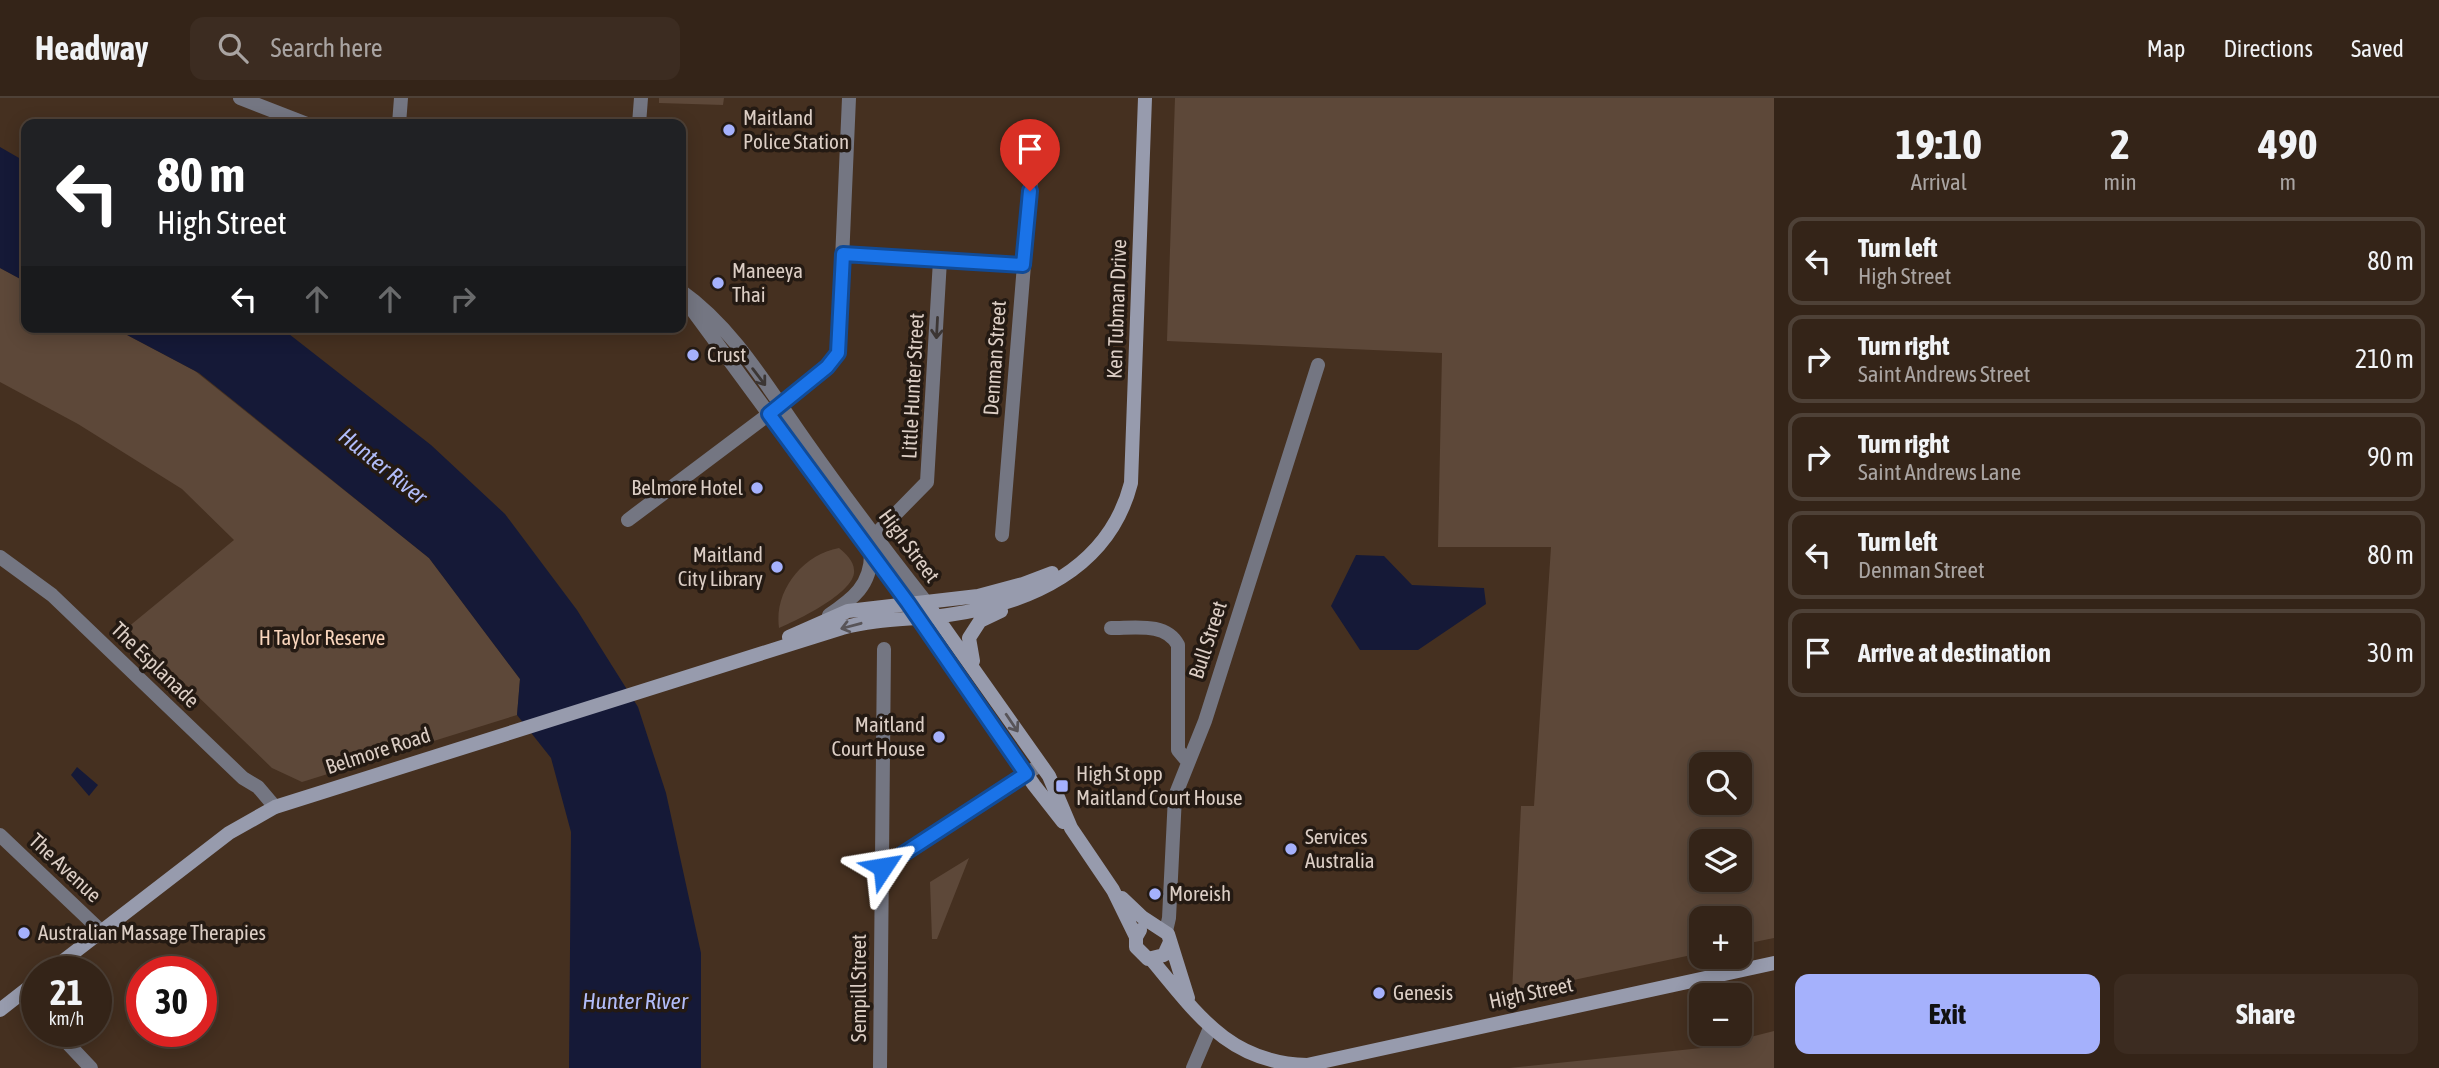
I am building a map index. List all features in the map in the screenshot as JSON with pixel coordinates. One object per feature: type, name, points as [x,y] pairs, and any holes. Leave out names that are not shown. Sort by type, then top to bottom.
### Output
[{"type":"main road","name":"Ken Tubman Drive","points":[[918,618],[1007,602],[1060,579],[1099,547],[1119,520],[1128,494],[1132,467],[1145,98]]},
{"type":"main road","points":[[926,603],[978,596],[1040,578],[1077,559],[1119,520]]},
{"type":"main road","points":[[984,681],[968,647],[969,638],[980,621],[1033,597],[1060,579]]},
{"type":"main road","name":"High Street","points":[[908,603],[1026,774],[1113,890],[1136,937]]},
{"type":"main road","name":"Belmore Road","points":[[760,653],[818,622],[866,607],[926,603]]},
{"type":"main road","name":"High Street","points":[[926,603],[984,681],[1040,765],[1054,787],[1081,844]]},
{"type":"main road","name":"Belmore Road","points":[[69,956],[229,832],[275,807],[734,660],[858,624],[918,618]]},
{"type":"main road","name":"High Street","points":[[1113,890],[1163,932],[1191,1006]]},
{"type":"main road","points":[[1143,928],[1163,932],[1164,955],[1151,959],[1138,951],[1136,937],[1143,928]]},
{"type":"main road","name":"High Street","points":[[1151,959],[1210,1028],[1253,1055],[1278,1063],[1307,1065],[1512,1018],[1774,963]]},
{"type":"main road","points":[[0,1010],[21,994]]},
{"type":"street","points":[[240,98],[294,119]]},
{"type":"street","points":[[399,119],[401,98]]},
{"type":"street","points":[[639,119],[641,98]]},
{"type":"street","points":[[628,520],[775,409],[827,367],[838,353],[849,98]]},
{"type":"street","name":"Denman Street","points":[[1002,535],[1034,142]]},
{"type":"street","points":[[843,254],[1023,265]]},
{"type":"street","name":"Little Hunter Street","points":[[875,535],[928,482],[940,260]]},
{"type":"street","name":"High Street","points":[[686,299],[775,409],[837,497],[871,554],[908,603]]},
{"type":"street","name":"Bull Street","points":[[1163,932],[1169,918],[1175,796],[1205,721],[1318,365]]},
{"type":"street","name":"High Street","points":[[837,497],[875,535],[926,603]]},
{"type":"street","points":[[818,622],[861,591],[870,574],[871,554]]},
{"type":"street","name":"The Esplanade","points":[[0,557],[52,595],[243,778],[258,787],[275,807]]},
{"type":"street","points":[[1111,628],[1162,629],[1172,634],[1178,645],[1178,750],[1188,762]]},
{"type":"street","name":"Sempill Street","points":[[880,1068],[884,649]]},
{"type":"street","points":[[883,867],[1040,765]]},
{"type":"street","name":"The Avenue","points":[[0,835],[101,931]]},
{"type":"street","points":[[1193,1068],[1210,1028]]},
{"type":"street","points":[[72,1047],[92,1068]]},
{"type":"green space","points":[[659,98],[724,98],[723,105],[659,103]]},
{"type":"green space","points":[[1175,98],[1774,98],[1774,938],[1752,943],[1752,906],[1689,906],[1689,956],[1512,993],[1521,806],[1534,806],[1551,547],[1438,547],[1442,353],[1167,341]]},
{"type":"green space","name":"H Taylor Reserve","points":[[0,268],[21,279],[21,333],[123,333],[195,371],[429,558],[520,679],[517,715],[302,782],[272,768],[127,628],[234,540],[182,489],[78,424],[0,382]]},
{"type":"green space","points":[[839,548],[854,567],[852,579],[846,587],[824,605],[779,628],[781,601],[793,577],[813,558]]},
{"type":"green space","points":[[969,858],[937,939],[932,939],[930,882]]},
{"type":"green space","points":[[1774,1031],[1774,1068],[1509,1068],[1715,1046],[1752,1046],[1752,1037]]},
{"type":"water","points":[[0,147],[21,159],[21,279],[0,268]]},
{"type":"water","name":"Hunter River","points":[[123,333],[288,333],[431,445],[505,514],[577,610],[638,707],[666,793],[701,953],[701,1068],[569,1068],[571,832],[551,758],[517,715],[520,679],[429,558],[199,373]]},
{"type":"water","points":[[1356,555],[1384,556],[1412,585],[1484,588],[1486,604],[1418,650],[1360,650],[1331,606]]},
{"type":"water","points":[[77,767],[98,785],[89,796],[71,775]]},
{"type":"place","name":"Maitland Police Station","points":[[729,130]]},
{"type":"place","name":"Maneeya Thai","points":[[718,283]]},
{"type":"place","name":"Crust","points":[[693,355]]},
{"type":"place","name":"Belmore Hotel","points":[[757,488]]},
{"type":"place","name":"Maitland City Library","points":[[777,567]]},
{"type":"place","name":"Maitland Court House","points":[[939,737]]},
{"type":"place","name":"High St opp Maitland Court House","points":[[1062,786]]},
{"type":"place","name":"Services Australia","points":[[1291,849]]},
{"type":"place","name":"Moreish","points":[[1155,894]]},
{"type":"place","name":"Australian Massage Therapies","points":[[24,933]]},
{"type":"place","name":"Genesis","points":[[1379,993]]},
{"type":"route","points":[[883,867],[1026,774],[908,603],[769,414],[827,367],[838,353],[843,254],[1023,265],[1030,191]]}]
